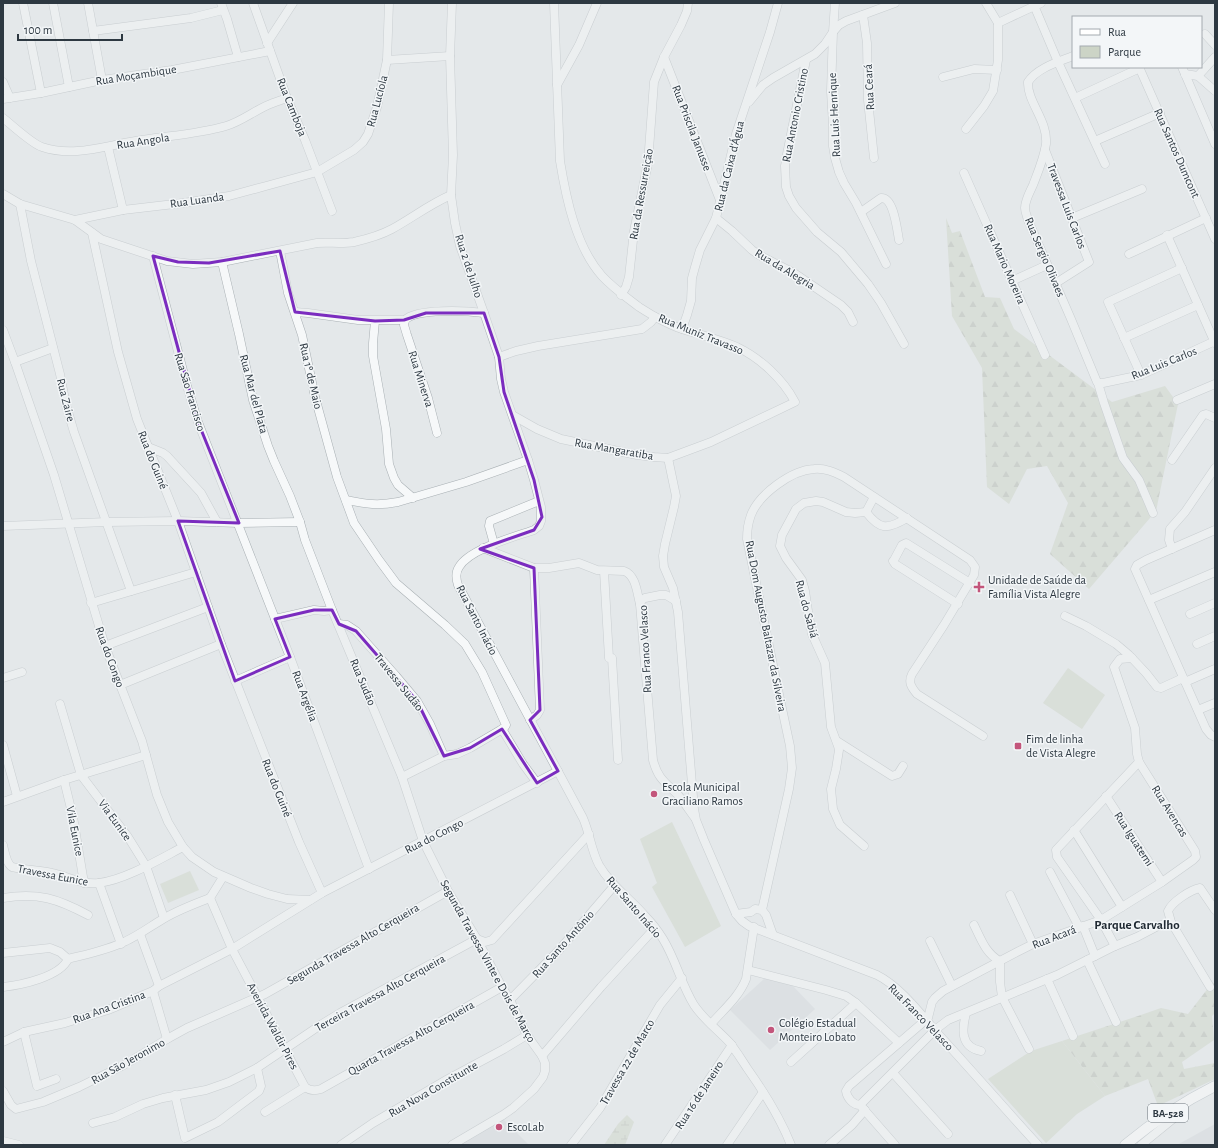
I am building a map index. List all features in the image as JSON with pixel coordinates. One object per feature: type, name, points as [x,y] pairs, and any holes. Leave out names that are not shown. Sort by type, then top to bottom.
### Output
[{"type":"main road","name":"BA-528","points":[[1124,1145],[1153,1122],[1215,1086]]},
{"type":"main road","points":[[1173,1119],[1191,1099]]},
{"type":"street","points":[[23,3],[40,93]]},
{"type":"street","points":[[54,3],[69,87]]},
{"type":"street","points":[[88,3],[102,80]]},
{"type":"street","name":"Rua Camboja","points":[[253,3],[287,98],[332,211]]},
{"type":"street","points":[[267,42],[292,3]]},
{"type":"street","name":"Rua Lucíola","points":[[317,172],[354,150],[363,142],[368,134],[377,107],[387,60],[389,3]]},
{"type":"street","name":"Rua 2 de Julho","points":[[452,3],[450,56],[452,129],[451,195],[455,223],[460,246],[499,357],[501,379],[528,460],[542,512],[541,521]]},
{"type":"street","name":"Rua Muniz Travasso","points":[[554,3],[560,161],[569,208],[577,231],[593,264],[601,276],[622,295],[654,317],[671,326],[736,347],[755,358],[775,376],[793,398],[795,402],[782,409]]},
{"type":"street","points":[[557,85],[579,46],[597,3]]},
{"type":"street","name":"Rua da Ressurreição","points":[[622,295],[629,276],[633,236],[648,163],[654,82],[664,57],[681,25],[687,11],[688,3]]},
{"type":"street","name":"Rua da Caixa d'Água","points":[[682,329],[691,301],[693,274],[696,262],[700,250],[716,218],[736,134],[778,3]]},
{"type":"street","name":"Rua Luis Henrique","points":[[835,3],[831,91],[834,152],[837,166],[844,183],[861,212],[886,264]]},
{"type":"street","points":[[745,107],[763,85],[815,54],[825,44],[839,25],[895,3]]},
{"type":"street","points":[[966,128],[992,94],[997,70],[998,23],[986,3]]},
{"type":"street","points":[[998,23],[1036,4],[1058,62],[1105,164]]},
{"type":"street","points":[[93,31],[191,18],[222,6],[238,57]]},
{"type":"street","name":"Rua Ceará","points":[[863,15],[867,43],[868,100],[874,158]]},
{"type":"street","points":[[1206,34],[1215,45]]},
{"type":"street","name":"Rua Moçambique","points":[[7,98],[40,93],[102,80],[172,70],[270,51]]},
{"type":"street","points":[[387,60],[450,56]]},
{"type":"street","points":[[1058,62],[1072,56]]},
{"type":"street","name":"Rua Priscila Janusse","points":[[664,57],[720,200]]},
{"type":"street","points":[[1198,76],[1215,57]]},
{"type":"street","name":"Rua Antonio Cristino","points":[[806,60],[787,154],[785,177],[787,191],[800,215],[817,232],[841,252],[868,284],[881,303],[904,344]]},
{"type":"street","name":"Rua Sergio Olivaes","points":[[1058,62],[1030,79],[1028,84],[1030,93],[1045,130],[1046,138],[1045,150],[1025,209],[1028,220],[1072,319],[1093,374],[1098,383]]},
{"type":"street","points":[[1075,98],[1140,68]]},
{"type":"street","name":"Rua Santos Dumcont","points":[[1140,68],[1215,239]]},
{"type":"street","points":[[943,77],[974,69],[997,70]]},
{"type":"street","points":[[1184,70],[1198,76],[1215,91]]},
{"type":"street","points":[[1184,70],[1215,144]]},
{"type":"street","points":[[3,82],[7,98]]},
{"type":"street","name":"Rua Angola","points":[[3,118],[40,146],[50,150],[77,151],[188,134],[225,126],[272,103],[287,98]]},
{"type":"street","points":[[1094,141],[1160,113]]},
{"type":"street","points":[[108,147],[123,210]]},
{"type":"street","name":"Travessa Luis Carlos","points":[[1045,150],[1089,262],[1056,283]]},
{"type":"street","name":"Rua Luanda","points":[[75,220],[123,210],[229,196],[317,172]]},
{"type":"street","name":"Rua Mario Moreira","points":[[964,173],[1045,355]]},
{"type":"street","points":[[1072,218],[1142,189]]},
{"type":"street","points":[[3,194],[20,204],[75,220],[101,239],[167,261],[193,264],[222,262],[328,242],[354,242],[391,230],[428,207],[451,195]]},
{"type":"street","points":[[861,212],[884,197],[888,200],[895,216],[899,240]]},
{"type":"street","name":"Rua Zaire","points":[[20,204],[31,261],[54,348],[66,406],[131,591]]},
{"type":"street","name":"Rua da Alegria","points":[[716,218],[759,255],[794,273],[841,305],[848,312],[853,322]]},
{"type":"street","points":[[1129,254],[1206,218]]},
{"type":"street","name":"Rua do Guiné","points":[[92,233],[118,352],[137,419],[178,522],[235,681],[299,842],[322,893]]},
{"type":"street","points":[[1167,236],[1215,342]]},
{"type":"street","name":"Rua 1º de Maio","points":[[280,251],[288,293],[302,335],[321,419],[337,477],[354,523],[392,578],[465,644],[482,672],[503,725],[523,764],[536,783]]},
{"type":"street","name":"Rua São Francisco","points":[[153,256],[198,422],[238,523]]},
{"type":"street","name":"Rua Mar del Plata","points":[[222,262],[256,412],[274,461],[300,522]]},
{"type":"street","points":[[1012,281],[1047,265]]},
{"type":"street","points":[[1141,375],[1108,302],[1182,268]]},
{"type":"street","points":[[1124,338],[1198,305]]},
{"type":"street","points":[[295,312],[344,319],[404,323],[408,317],[426,313],[461,311],[484,313]]},
{"type":"street","points":[[499,357],[538,346],[642,329],[651,322],[654,317]]},
{"type":"street","points":[[375,321],[373,356],[386,429],[390,464],[394,478],[398,485],[413,498]]},
{"type":"street","name":"Rua Minerva","points":[[404,323],[428,398],[437,433]]},
{"type":"street","name":"Rua do Congo","points":[[3,330],[54,475],[105,646],[142,741],[160,806],[168,822],[183,847],[192,857],[202,865],[223,877],[268,894],[286,898],[310,900]]},
{"type":"street","name":"Rua Luis Carlos","points":[[1098,383],[1141,375],[1215,342]]},
{"type":"street","points":[[15,362],[54,348]]},
{"type":"street","points":[[1098,383],[1123,458],[1139,480],[1153,513]]},
{"type":"street","points":[[1177,400],[1215,384]]},
{"type":"street","name":"Rua Mangaratiba","points":[[514,416],[532,427],[561,439],[637,455],[668,458],[711,442],[782,409]]},
{"type":"street","points":[[1172,460],[1203,415],[1206,414],[1215,418]]},
{"type":"street","points":[[148,448],[163,453],[167,456],[198,489],[216,522]]},
{"type":"street","points":[[668,458],[676,496],[663,556],[664,567],[673,588],[676,601]]},
{"type":"street","points":[[346,500],[370,505],[394,503],[466,482],[528,460]]},
{"type":"street","points":[[1172,549],[1169,540],[1170,529],[1185,512],[1215,468]]},
{"type":"street","name":"Rua Dom Augusto Baltazar da Silveira","points":[[764,913],[789,790],[792,768],[790,746],[747,539],[751,514],[756,505],[766,493],[792,476],[809,469],[822,469],[833,472],[844,477],[970,560],[975,567],[974,575],[970,583]]},
{"type":"street","points":[[874,497],[866,512],[874,522],[888,527],[907,518]]},
{"type":"street","name":"Rua do Sabiá","points":[[864,846],[840,825],[833,810],[830,797],[839,750],[837,741],[830,727],[825,663],[812,634],[802,580],[780,546],[782,535],[796,510],[804,503],[816,500],[846,512],[866,512]]},
{"type":"street","points":[[494,544],[489,526],[490,521],[539,501]]},
{"type":"street","name":"Rua Santo Inácio","points":[[541,521],[539,526],[534,530],[483,548],[466,559],[461,564],[456,574],[458,585],[584,818],[589,834],[590,844],[596,859],[614,886],[646,916],[655,928],[673,958],[694,1005],[698,1011],[732,1045],[780,1120],[791,1145]]},
{"type":"street","points":[[3,526],[107,522],[300,522]]},
{"type":"street","name":"Rua Sudão","points":[[300,522],[305,540],[332,610],[402,777],[423,841]]},
{"type":"street","name":"Rua Argélia","points":[[238,523],[369,868]]},
{"type":"street","points":[[1215,530],[1146,560],[1137,565],[1135,569],[1198,710],[1209,732],[1215,737]]},
{"type":"street","points":[[958,604],[893,562],[902,545],[906,543],[970,583],[958,604],[912,674],[909,679],[909,683],[917,694],[983,736]]},
{"type":"street","points":[[483,548],[534,568],[549,568],[579,563],[597,570],[619,570],[628,572],[634,582],[640,604]]},
{"type":"street","points":[[530,720],[537,715],[540,710],[534,568]]},
{"type":"street","points":[[604,570],[618,760]]},
{"type":"street","points":[[92,603],[196,572]]},
{"type":"street","points":[[1148,600],[1215,572]]},
{"type":"street","name":"Rua Franco Velasco","points":[[696,820],[678,612],[676,601],[666,595],[660,595],[645,598],[640,604],[653,760],[660,777],[683,802],[696,820],[736,914],[742,921],[750,926],[883,979],[895,987],[1038,1145]]},
{"type":"street","points":[[1190,614],[1215,603]]},
{"type":"street","points":[[105,646],[208,607]]},
{"type":"street","points":[[275,619],[314,610],[332,610]]},
{"type":"street","points":[[1065,616],[1086,626],[1116,644],[1132,658],[1158,688],[1215,669]]},
{"type":"street","name":"Travessa Sudão","points":[[339,624],[347,625],[356,631],[409,691],[423,711],[444,756]]},
{"type":"street","points":[[1197,644],[1215,636]]},
{"type":"street","points":[[120,685],[221,644]]},
{"type":"street","points":[[235,681],[290,657]]},
{"type":"street","points":[[1115,946],[1101,920],[1056,853],[1056,850],[1139,762],[1135,728],[1114,667],[1120,659],[1132,658]]},
{"type":"street","points":[[3,678],[22,672]]},
{"type":"street","points":[[1198,710],[1215,703]]},
{"type":"street","points":[[60,704],[81,775]]},
{"type":"street","points":[[402,777],[444,756],[457,754],[470,748],[503,725]]},
{"type":"street","points":[[837,741],[892,776],[898,774],[903,766]]},
{"type":"street","points":[[3,745],[17,796]]},
{"type":"street","points":[[3,802],[64,780],[146,755]]},
{"type":"street","name":"Rua Avencas","points":[[1139,762],[1195,851],[1196,857],[1193,860]]},
{"type":"street","name":"Rua do Congo","points":[[232,949],[322,893],[558,771]]},
{"type":"street","name":"Via Eunice","points":[[81,775],[128,837],[146,866],[164,918]]},
{"type":"street","name":"Vila Eunice","points":[[64,780],[74,816],[84,883]]},
{"type":"street","name":"Rua Iguatemi","points":[[1106,796],[1162,882]]},
{"type":"street","points":[[1074,830],[1122,907]]},
{"type":"street","points":[[477,939],[485,942],[492,940],[589,834]]},
{"type":"street","name":"Segunda Travessa Vinte e Dois de Março","points":[[423,841],[448,891],[477,939],[527,1035],[542,1056],[601,987],[655,928]]},
{"type":"street","name":"Travessa Eunice","points":[[3,845],[8,863],[12,867],[48,872],[84,883],[99,883],[116,878],[146,866],[183,847]]},
{"type":"street","name":"Rua Acará","points":[[926,1020],[930,1016],[931,1004],[934,998],[943,991],[1033,944],[1101,920],[1162,882],[1193,860]]},
{"type":"street","points":[[1050,872],[1081,927],[1095,956]]},
{"type":"street","points":[[3,987],[42,978],[64,965],[68,959],[103,950],[120,944],[140,934],[164,918],[210,898],[223,877]]},
{"type":"street","points":[[99,883],[120,944]]},
{"type":"street","name":"Rua Santo Antônio","points":[[510,1000],[559,950],[614,886]]},
{"type":"street","points":[[1210,987],[1171,922],[1168,909],[1184,896],[1200,888],[1215,910]]},
{"type":"street","name":"Segunda Travessa Alto Cerqueira","points":[[258,997],[448,891]]},
{"type":"street","points":[[1010,895],[1033,944]]},
{"type":"street","points":[[3,898],[23,896],[48,898],[65,904],[88,916]]},
{"type":"street","name":"Avenida Waldir Pires","points":[[210,898],[232,949],[305,1087]]},
{"type":"street","points":[[736,914],[751,912],[755,909],[764,913],[773,935]]},
{"type":"street","points":[[711,1024],[743,987],[746,980],[754,927],[748,920],[751,912]]},
{"type":"street","points":[[754,927],[759,927],[764,924],[766,918],[764,913]]},
{"type":"street","points":[[829,1145],[852,1125],[862,1108],[893,1073],[935,1030],[948,1020],[1047,978],[1158,926],[1171,922]]},
{"type":"street","points":[[974,925],[990,955],[1000,961],[1002,997],[1029,1049]]},
{"type":"street","points":[[140,934],[156,989],[167,1039]]},
{"type":"street","name":"Terceira Travessa Alto Cerqueira","points":[[93,1123],[115,1117],[143,1104],[163,1098],[206,1090],[223,1085],[257,1068],[340,1013],[477,939]]},
{"type":"street","points":[[930,941],[952,986]]},
{"type":"street","points":[[3,953],[50,948],[60,952],[68,959]]},
{"type":"street","name":"Rua Ana Cristina","points":[[3,1042],[24,1032],[66,1023],[125,1004],[232,949]]},
{"type":"street","points":[[1087,960],[1116,1022]]},
{"type":"street","points":[[748,970],[846,996],[856,1003],[899,1043]]},
{"type":"street","name":"Travessa 22 de Marco","points":[[571,1145],[600,1108],[660,1005],[682,978]]},
{"type":"street","points":[[1047,978],[1073,1036]]},
{"type":"street","name":"Quarta Travessa Alto Cerqueira","points":[[305,1087],[310,1090],[321,1089],[502,987]]},
{"type":"street","name":"Rua São Jeronimo","points":[[3,1091],[11,1105],[16,1109],[43,1102],[79,1087],[124,1065],[187,1028],[258,997]]},
{"type":"street","points":[[791,1062],[856,1003]]},
{"type":"street","points":[[966,1013],[963,1033],[965,1040],[970,1046],[981,1051]]},
{"type":"street","points":[[895,1145],[862,1108],[847,1096],[846,1091],[847,1088],[926,1020]]},
{"type":"street","points":[[24,1032],[36,1086],[56,1079]]},
{"type":"street","name":"Rua Nova Constitunte","points":[[341,1145],[373,1123],[527,1035]]},
{"type":"street","name":"Rua 16 de Janeiro","points":[[666,1145],[732,1045]]},
{"type":"street","points":[[452,1145],[503,1115],[534,1089],[543,1077],[545,1071],[545,1063],[542,1056]]},
{"type":"street","points":[[175,1095],[185,1138],[218,1122],[259,1091],[261,1086],[257,1068]]},
{"type":"street","points":[[893,1073],[948,1134]]},
{"type":"street","points":[[265,1112],[305,1087]]},
{"type":"street","points":[[727,1145],[763,1092]]},
{"type":"street","points":[[1141,1145],[1149,1142],[1173,1119]]},
{"type":"street","points":[[3,1141],[19,1145]]},
{"type":"highlighted area","points":[[280,251],[295,312],[375,321],[404,320],[426,313],[484,313],[499,357],[504,392],[534,480],[542,517],[534,530],[480,549],[534,568],[540,710],[530,720],[558,771],[537,783],[502,729],[470,748],[444,756],[417,701],[356,631],[339,624],[332,610],[314,610],[275,619],[290,657],[235,681],[178,521],[239,523],[198,422],[153,256],[178,262],[209,263]]},
{"type":"shaded area","name":"Colégio Estadual Monteiro Lobato","points":[[765,978],[790,983],[815,1009],[770,1050],[730,1010]]},
{"type":"shaded area","name":"EscoLab","points":[[503,1119],[529,1145],[457,1145]]},
{"type":"shaded area","points":[[1215,1124],[1215,1145],[1177,1145]]},
{"type":"green space","points":[[946,218],[952,233],[960,231],[985,297],[1000,298],[1014,329],[1112,402],[1165,386],[1178,404],[1156,511],[1089,589],[1050,554],[1068,503],[1047,466],[1027,469],[1009,504],[987,487],[982,368],[952,316]]},
{"type":"green space","points":[[1068,668],[1105,695],[1082,729],[1043,703]]},
{"type":"green space","points":[[672,822],[721,926],[685,947],[652,887],[657,883],[640,839]]},
{"type":"green space","points":[[190,871],[199,890],[168,903],[160,884]]},
{"type":"green space","points":[[1215,982],[1215,1013],[1212,1016],[1214,1040],[1182,1062],[1184,1069],[1215,1063],[1215,1079],[1158,1106],[1148,1079],[1105,1096],[1062,1041],[1161,1008],[1188,1014],[1209,987]]},
{"type":"green space","points":[[1062,1041],[1105,1096],[1077,1114],[1046,1143],[988,1079],[1031,1051]]},
{"type":"green space","points":[[627,1115],[634,1122],[625,1145],[604,1145],[618,1124]]},
{"type":"place","name":"Unidade de Saúde da Família Vista Alegre","points":[[979,587]]},
{"type":"place","name":"Fim de linha de Vista Alegre","points":[[1018,746]]},
{"type":"place","name":"Escola Municipal Graciliano Ramos","points":[[654,794]]},
{"type":"place","name":"Colégio Estadual Monteiro Lobato","points":[[771,1030]]},
{"type":"place","name":"EscoLab","points":[[499,1127]]},
{"type":"district","name":"Parque Carvalho","points":[[1137,925]]}]
